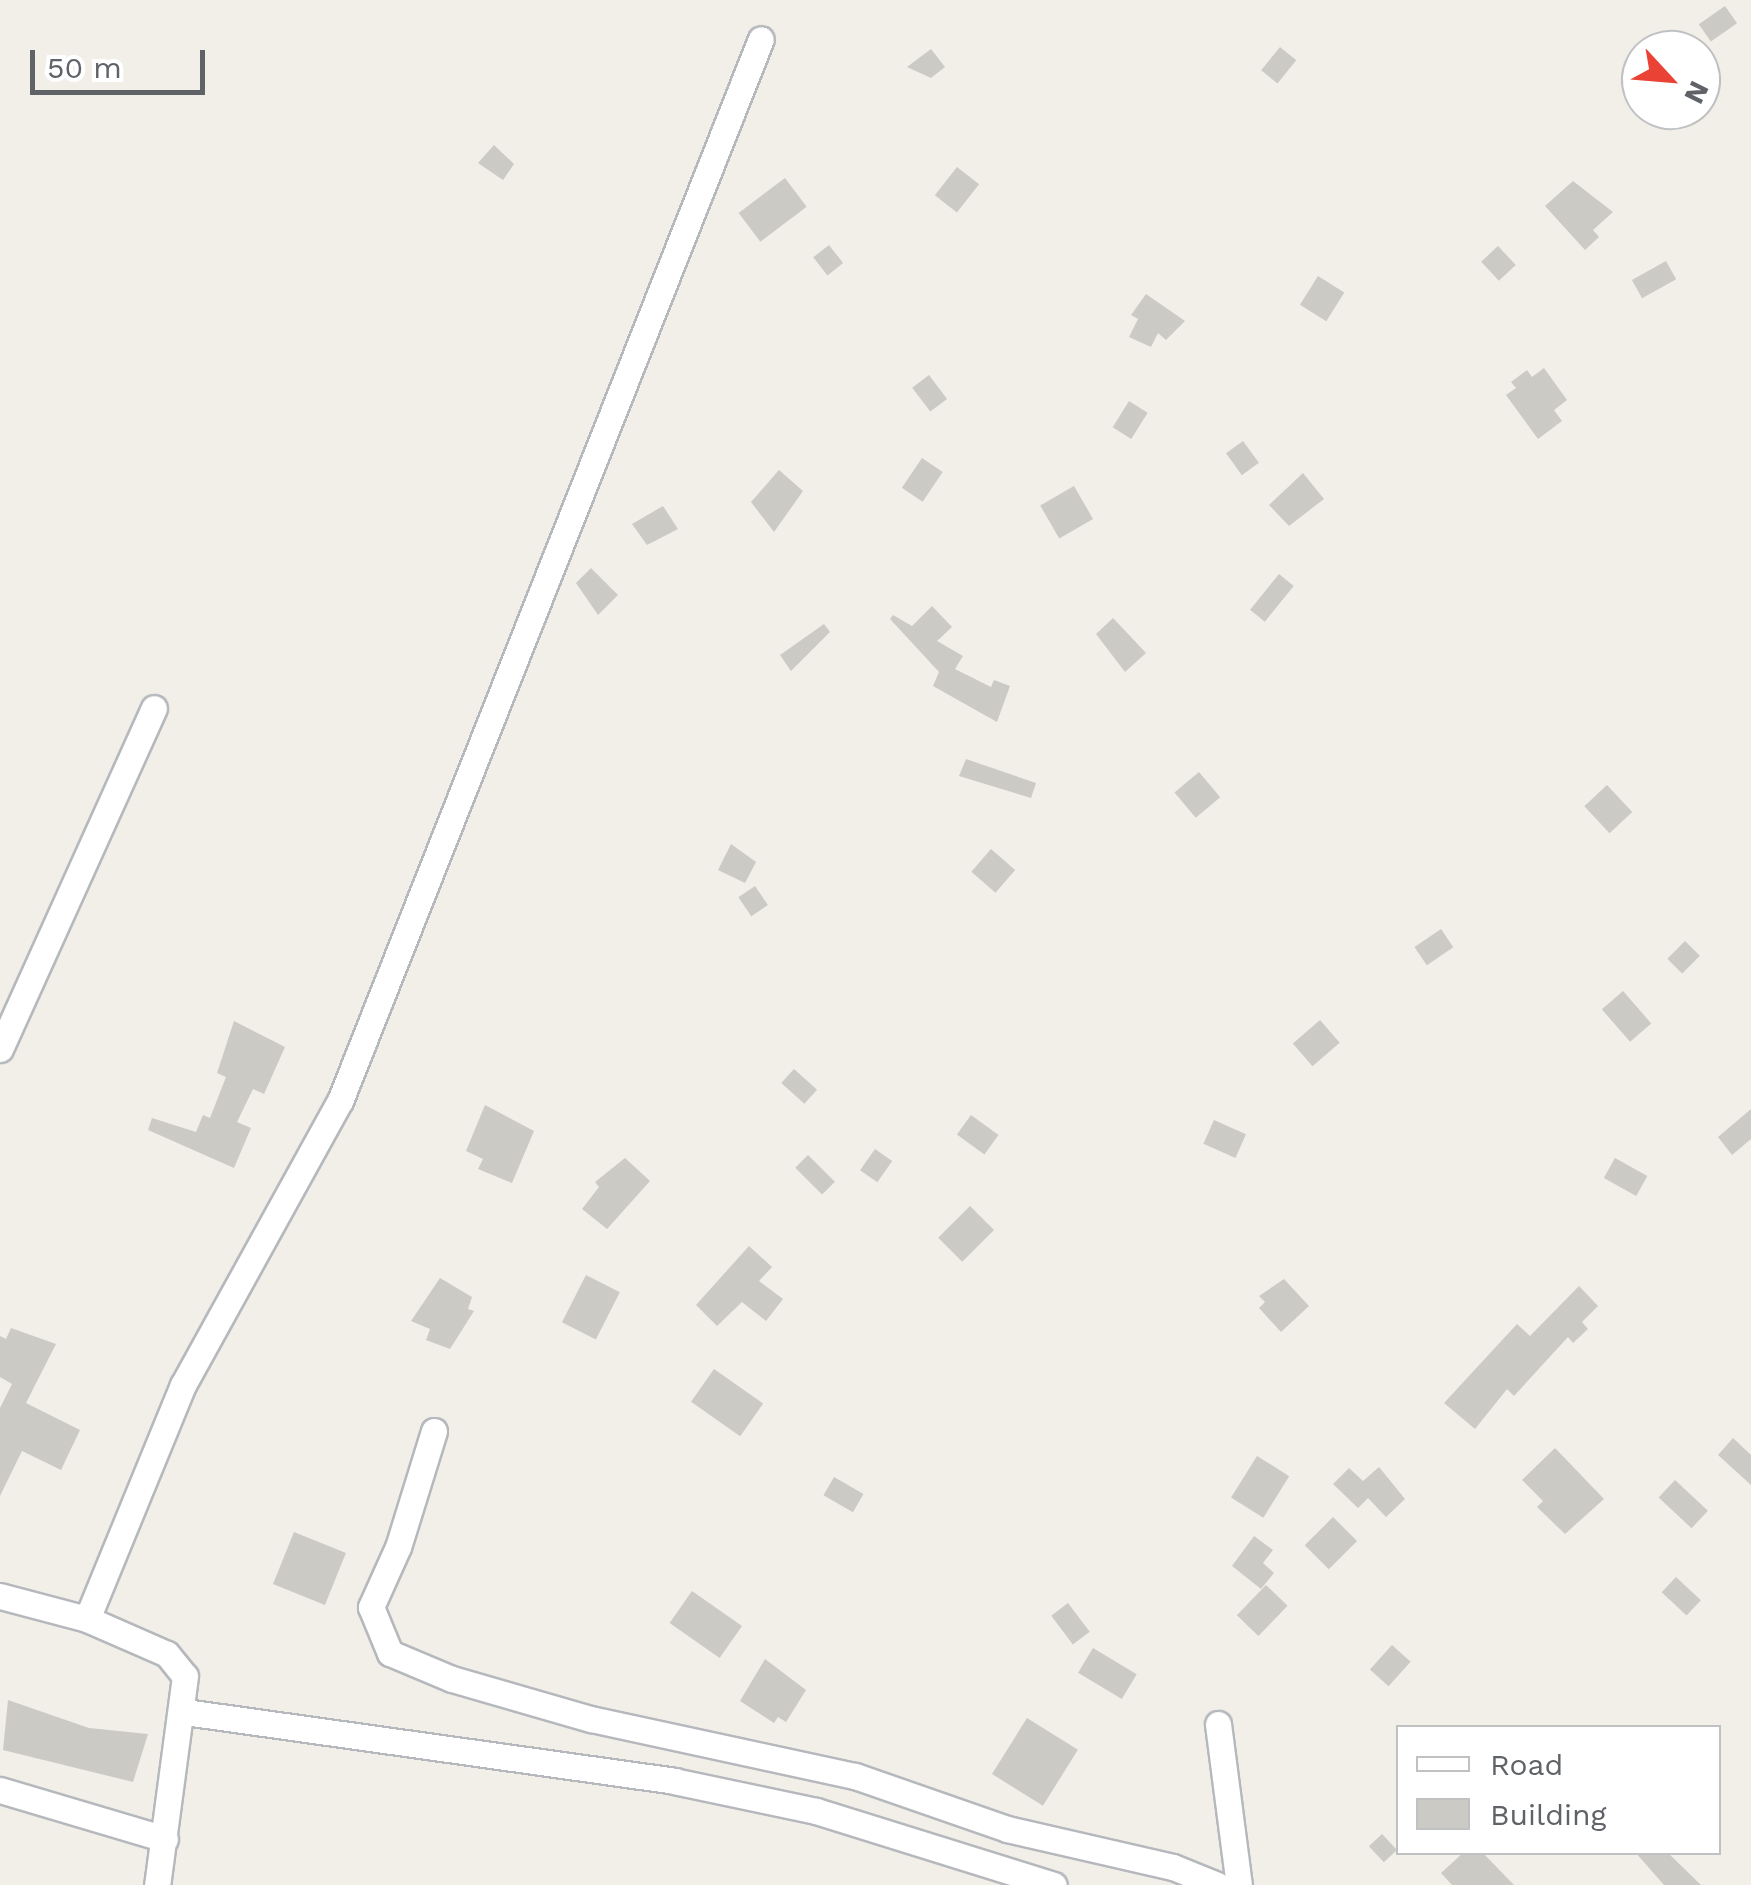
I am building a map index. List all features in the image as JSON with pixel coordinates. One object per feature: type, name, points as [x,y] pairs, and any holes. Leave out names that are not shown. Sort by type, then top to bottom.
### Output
[{"type":"street","points":[[87,1618],[183,1385],[340,1101],[761,39]]},
{"type":"street","points":[[0,1049],[154,708]]},
{"type":"street","points":[[434,1430],[403,1532],[371,1607],[390,1653],[574,1714],[855,1776],[1007,1829],[1172,1867],[1217,1885]]},
{"type":"street","points":[[0,1596],[87,1618],[168,1654],[186,1676],[186,1712],[158,1885]]},
{"type":"street","points":[[186,1712],[692,1785],[816,1811],[1054,1885]]},
{"type":"street","points":[[1218,1724],[1240,1885]]},
{"type":"street","points":[[0,1790],[165,1839]]},
{"type":"building","points":[[1725,6],[1737,23],[1721,34],[1721,30],[1703,30],[1699,24]]},
{"type":"building","points":[[1280,47],[1296,60],[1277,84],[1261,70]]},
{"type":"building","points":[[931,49],[945,67],[931,78],[907,67]]},
{"type":"building","points":[[494,145],[514,164],[503,180],[478,163]]},
{"type":"building","points":[[957,167],[979,184],[957,213],[935,195]]},
{"type":"building","points":[[785,178],[807,207],[760,242],[739,213]]},
{"type":"building","points":[[1573,181],[1613,212],[1593,230],[1599,237],[1585,250],[1545,206]]},
{"type":"building","points":[[829,245],[843,263],[827,275],[813,257]]},
{"type":"building","points":[[1498,246],[1516,265],[1499,281],[1481,262]]},
{"type":"building","points":[[1666,261],[1676,279],[1642,298],[1632,280]]},
{"type":"building","points":[[1318,276],[1344,292],[1326,321],[1300,305]]},
{"type":"building","points":[[1146,294],[1185,321],[1166,340],[1158,333],[1151,347],[1129,337],[1138,319],[1131,315]]},
{"type":"building","points":[[1544,368],[1567,400],[1554,410],[1562,421],[1538,439],[1506,395],[1516,388],[1511,382],[1527,370],[1532,377]]},
{"type":"building","points":[[929,375],[947,399],[930,412],[912,388]]},
{"type":"building","points":[[1129,401],[1148,413],[1131,439],[1113,427]]},
{"type":"building","points":[[1243,441],[1259,463],[1242,475],[1226,453]]},
{"type":"building","points":[[922,458],[943,472],[923,502],[902,488]]},
{"type":"building","points":[[779,470],[803,491],[774,532],[751,502]]},
{"type":"building","points":[[1303,473],[1324,499],[1289,526],[1269,505]]},
{"type":"building","points":[[1074,486],[1093,519],[1059,538],[1040,506]]},
{"type":"building","points":[[663,506],[678,529],[647,545],[632,524]]},
{"type":"building","points":[[591,568],[618,595],[598,615],[576,583]]},
{"type":"building","points":[[1279,574],[1294,586],[1265,622],[1250,610]]},
{"type":"building","points":[[932,606],[952,627],[937,641],[963,656],[955,669],[991,687],[994,680],[1010,686],[997,722],[933,686],[939,672],[890,619],[893,615],[912,626]]},
{"type":"building","points":[[1113,618],[1146,653],[1125,672],[1096,634]]},
{"type":"building","points":[[824,624],[830,632],[791,671],[780,655]]},
{"type":"building","points":[[966,759],[1036,783],[1031,798],[959,776]]},
{"type":"building","points":[[1199,772],[1220,797],[1196,818],[1174,793]]},
{"type":"building","points":[[1607,785],[1632,812],[1610,833],[1584,806]]},
{"type":"building","points":[[731,844],[756,862],[745,883],[718,870]]},
{"type":"building","points":[[991,849],[1015,870],[995,893],[971,872]]},
{"type":"building","points":[[755,886],[768,905],[751,916],[738,897]]},
{"type":"building","points":[[1441,929],[1453,947],[1427,965],[1414,947]]},
{"type":"building","points":[[1685,941],[1700,956],[1682,974],[1667,959]]},
{"type":"building","points":[[1623,991],[1651,1023],[1630,1042],[1602,1009]]},
{"type":"building","points":[[1320,1020],[1340,1043],[1313,1066],[1293,1044]]},
{"type":"building","points":[[234,1021],[285,1047],[264,1094],[253,1089],[237,1122],[251,1128],[234,1168],[148,1130],[152,1118],[196,1132],[203,1115],[210,1118],[226,1077],[217,1073]]},
{"type":"building","points":[[794,1069],[817,1090],[804,1104],[781,1083]]},
{"type":"building","points":[[485,1105],[534,1131],[512,1183],[478,1169],[483,1159],[466,1151]]},
{"type":"building","points":[[1751,1109],[1751,1139],[1732,1155],[1718,1137]]},
{"type":"building","points":[[971,1115],[999,1135],[984,1154],[957,1134]]},
{"type":"building","points":[[1214,1120],[1246,1134],[1235,1158],[1203,1144]]},
{"type":"building","points":[[875,1149],[892,1161],[877,1182],[860,1170]]},
{"type":"building","points":[[808,1155],[835,1182],[822,1195],[795,1168]]},
{"type":"building","points":[[625,1158],[650,1181],[607,1229],[582,1209],[599,1187],[595,1182]]},
{"type":"building","points":[[1615,1158],[1647,1176],[1636,1196],[1604,1178]]},
{"type":"building","points":[[970,1206],[994,1230],[962,1262],[938,1238]]},
{"type":"building","points":[[749,1246],[772,1267],[759,1281],[783,1299],[766,1321],[742,1302],[717,1326],[696,1305]]},
{"type":"building","points":[[586,1275],[620,1292],[596,1339],[562,1322]]},
{"type":"building","points":[[440,1278],[472,1297],[468,1309],[474,1311],[450,1349],[426,1340],[430,1329],[411,1321]]},
{"type":"building","points":[[1284,1279],[1309,1306],[1281,1332],[1259,1308],[1265,1302],[1259,1296]]},
{"type":"building","points":[[1579,1286],[1598,1306],[1582,1322],[1588,1329],[1573,1343],[1568,1337],[1514,1396],[1507,1389],[1475,1429],[1444,1403],[1517,1324],[1530,1336]]},
{"type":"building","points":[[11,1328],[56,1344],[26,1403],[80,1430],[61,1470],[22,1451],[0,1496],[0,1408],[12,1384],[0,1377],[0,1336],[6,1339]]},
{"type":"building","points":[[714,1369],[763,1403],[740,1436],[691,1402]]},
{"type":"building","points":[[1733,1438],[1751,1455],[1751,1485],[1718,1455]]},
{"type":"building","points":[[1555,1448],[1604,1499],[1565,1534],[1537,1507],[1543,1501],[1522,1480]]},
{"type":"building","points":[[1257,1456],[1289,1476],[1263,1518],[1231,1498]]},
{"type":"building","points":[[1379,1467],[1405,1499],[1386,1517],[1368,1498],[1358,1508],[1333,1484],[1349,1468],[1363,1481]]},
{"type":"building","points":[[834,1477],[863,1494],[853,1512],[824,1495]]},
{"type":"building","points":[[1675,1480],[1708,1511],[1692,1528],[1659,1498]]},
{"type":"building","points":[[1333,1517],[1357,1541],[1329,1569],[1305,1545]]},
{"type":"building","points":[[294,1532],[346,1553],[325,1605],[273,1584]]},
{"type":"building","points":[[1254,1536],[1273,1550],[1263,1563],[1274,1573],[1261,1589],[1232,1566]]},
{"type":"building","points":[[1676,1577],[1701,1600],[1687,1616],[1662,1592]]},
{"type":"building","points":[[1266,1585],[1288,1606],[1258,1636],[1237,1615]]},
{"type":"building","points":[[692,1591],[742,1626],[720,1658],[670,1623]]},
{"type":"building","points":[[1068,1603],[1090,1632],[1073,1644],[1051,1616]]},
{"type":"building","points":[[1392,1645],[1411,1662],[1388,1686],[1370,1670]]},
{"type":"building","points":[[1093,1648],[1137,1674],[1122,1699],[1078,1673]]},
{"type":"building","points":[[765,1659],[806,1690],[786,1722],[778,1717],[774,1723],[740,1701]]},
{"type":"building","points":[[8,1700],[89,1728],[148,1734],[133,1782],[3,1750]]},
{"type":"building","points":[[1027,1718],[1078,1750],[1043,1806],[992,1774]]},
{"type":"building","points":[[1382,1834],[1396,1849],[1384,1862],[1369,1846]]},
{"type":"building","points":[[1461,1855],[1485,1855],[1514,1885],[1452,1885],[1441,1873]]},
{"type":"building","points":[[1638,1855],[1670,1855],[1701,1885],[1664,1885]]}]
